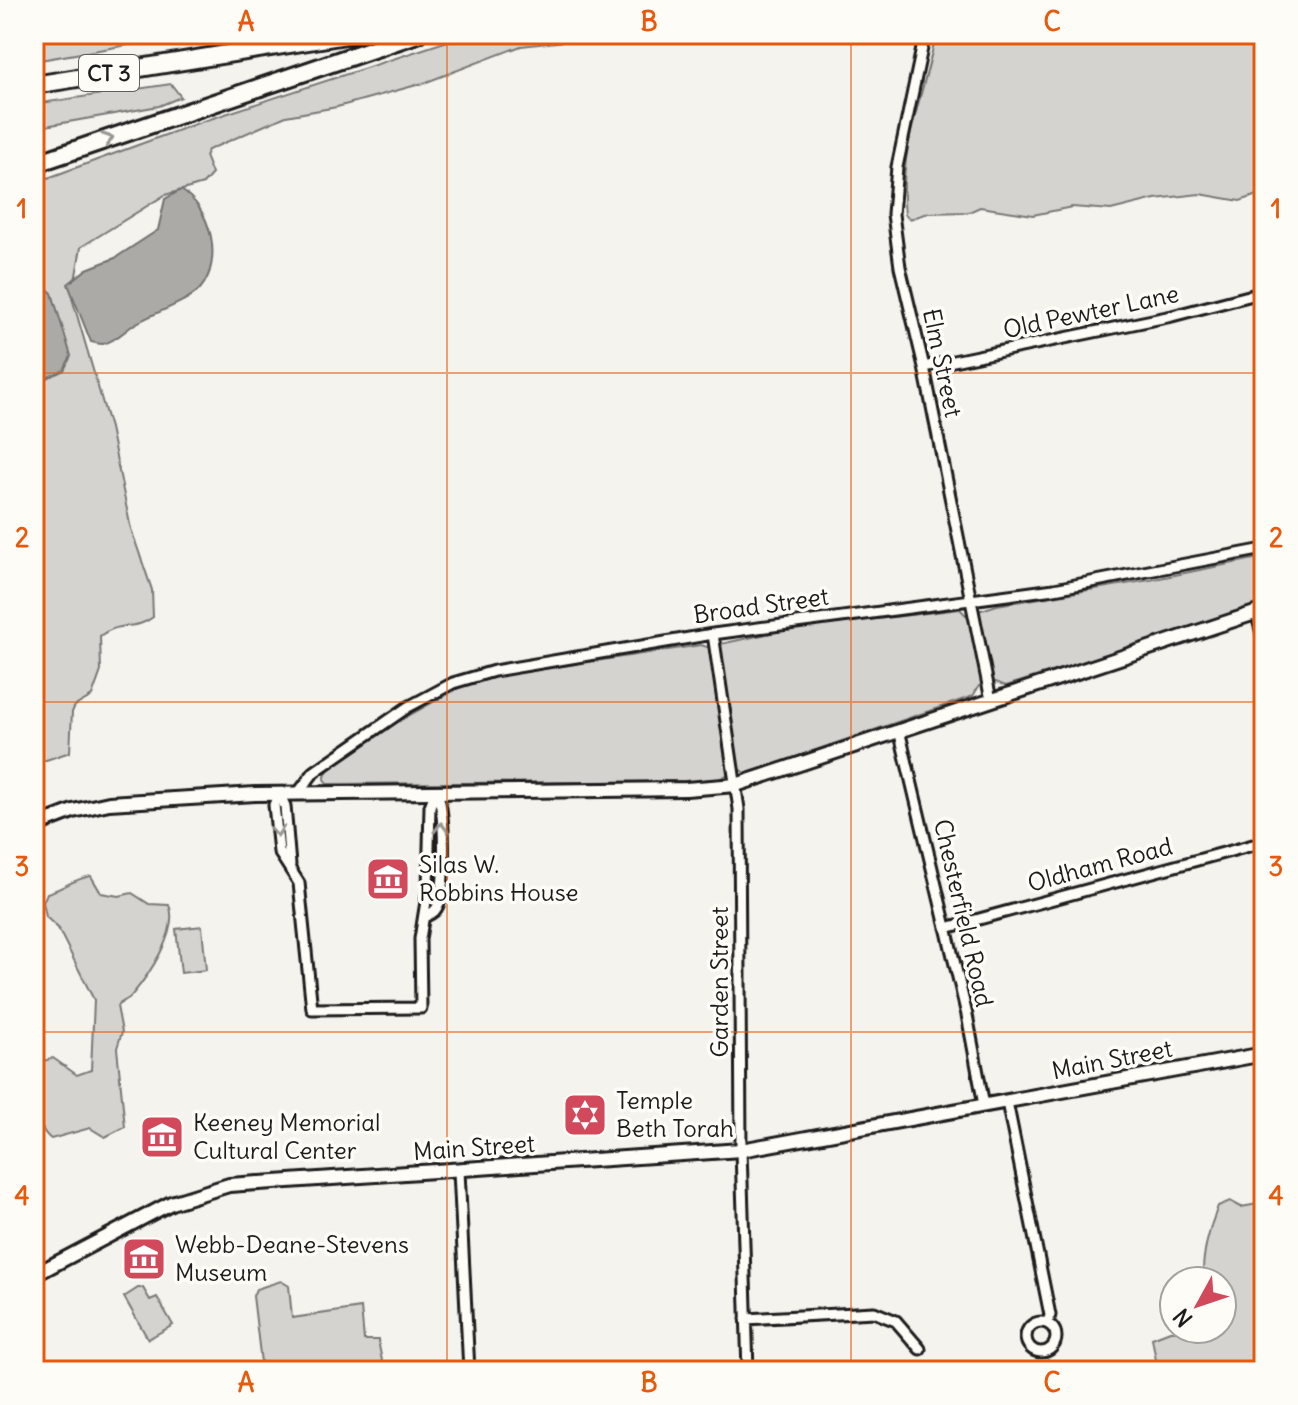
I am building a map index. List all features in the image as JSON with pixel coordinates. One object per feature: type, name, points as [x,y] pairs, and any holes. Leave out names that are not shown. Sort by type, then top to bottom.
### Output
[{"type":"highway","points":[[185,61],[271,34]]},
{"type":"highway","name":"CT 3","points":[[34,85],[352,34]]},
{"type":"highway","points":[[34,164],[417,34]]},
{"type":"street","name":"Elm Street","points":[[925,34],[897,167],[893,214],[900,267],[924,367],[991,700]]},
{"type":"street","name":"Old Pewter Lane","points":[[924,367],[1172,316],[1264,292]]},
{"type":"street","name":"Broad Street","points":[[299,792],[308,777],[327,762],[408,707],[453,683],[518,665],[713,634],[970,601],[1136,575],[1264,549]]},
{"type":"street","points":[[34,826],[73,811],[109,803],[279,793],[686,789],[736,785],[1260,611],[1264,641]]},
{"type":"street","name":"Garden Street","points":[[713,634],[736,785],[741,1150],[748,1371]]},
{"type":"street","name":"Chesterfield Road","points":[[899,730],[984,1105]]},
{"type":"street","points":[[279,793],[274,805],[279,852],[290,865],[301,894],[312,1009],[421,1008],[420,939],[426,916],[430,806],[436,791]]},
{"type":"street","name":"Oldham Road","points":[[946,928],[1264,842]]},
{"type":"street","name":"Main Street","points":[[34,1275],[148,1214],[210,1189],[248,1182],[459,1171],[741,1150],[1264,1054]]},
{"type":"street","points":[[1007,1102],[1050,1315],[1048,1323]]},
{"type":"street","points":[[459,1171],[469,1371]]},
{"type":"street","points":[[746,1319],[874,1312],[896,1321],[920,1349]]},
{"type":"shaded area","points":[[34,34],[192,34],[34,61]]},
{"type":"shaded area","points":[[469,34],[628,34],[521,46],[424,83],[337,107],[286,116],[208,150],[205,156],[212,174],[203,184],[165,195],[81,247],[72,298],[110,428],[131,529],[152,590],[153,617],[100,636],[101,671],[92,696],[75,706],[72,712],[70,752],[34,764],[34,384],[64,370],[34,291],[34,183],[198,123]]},
{"type":"shaded area","points":[[936,34],[1264,34],[1264,193],[1240,201],[1200,194],[1155,199],[1111,210],[1072,207],[1033,215],[980,207],[969,212],[928,213],[910,219],[905,215],[904,191],[908,145]]},
{"type":"shaded area","points":[[171,84],[181,97],[159,106],[34,128],[34,104]]},
{"type":"shaded area","points":[[181,190],[200,209],[211,236],[211,264],[200,289],[135,324],[112,341],[103,344],[91,342],[68,284],[87,269],[115,258],[158,230],[165,199]]},
{"type":"shaded area","points":[[42,284],[52,293],[71,356],[64,370],[34,384],[34,291]]},
{"type":"shaded area","points":[[1264,557],[1264,604],[1006,686],[996,682],[979,686],[973,696],[746,774],[739,769],[719,779],[705,781],[327,784],[324,779],[328,770],[385,729],[464,685],[485,678],[701,645],[707,647],[785,630],[960,609],[966,615],[997,605],[1150,580]]},
{"type":"shaded area","points":[[91,876],[101,893],[119,896],[132,893],[149,904],[169,905],[170,927],[161,952],[146,976],[130,997],[117,1006],[122,1032],[117,1048],[125,1127],[105,1137],[90,1128],[51,1139],[38,1116],[34,1064],[53,1058],[77,1075],[91,1070],[94,1000],[58,928],[46,917],[43,902],[47,893]]},
{"type":"shaded area","points":[[202,926],[206,970],[181,973],[176,929]]},
{"type":"shaded area","points":[[1230,1201],[1241,1207],[1264,1203],[1264,1371],[1158,1371],[1152,1338],[1158,1336],[1158,1345],[1238,1345],[1238,1265],[1203,1265],[1218,1206]]},
{"type":"shaded area","points":[[281,1281],[289,1286],[292,1318],[361,1308],[364,1340],[378,1340],[384,1371],[262,1371],[253,1296],[256,1289]]},
{"type":"shaded area","points":[[143,1288],[150,1300],[157,1297],[173,1325],[148,1339],[124,1297]]},
{"type":"place","name":"Silas W. Robbins House","points":[[388,879]]},
{"type":"place","name":"Temple Beth Torah","points":[[585,1115]]},
{"type":"place","name":"Keeney Memorial Cultural Center","points":[[162,1137]]},
{"type":"place","name":"Webb-Deane-Stevens Museum","points":[[144,1259]]}]
